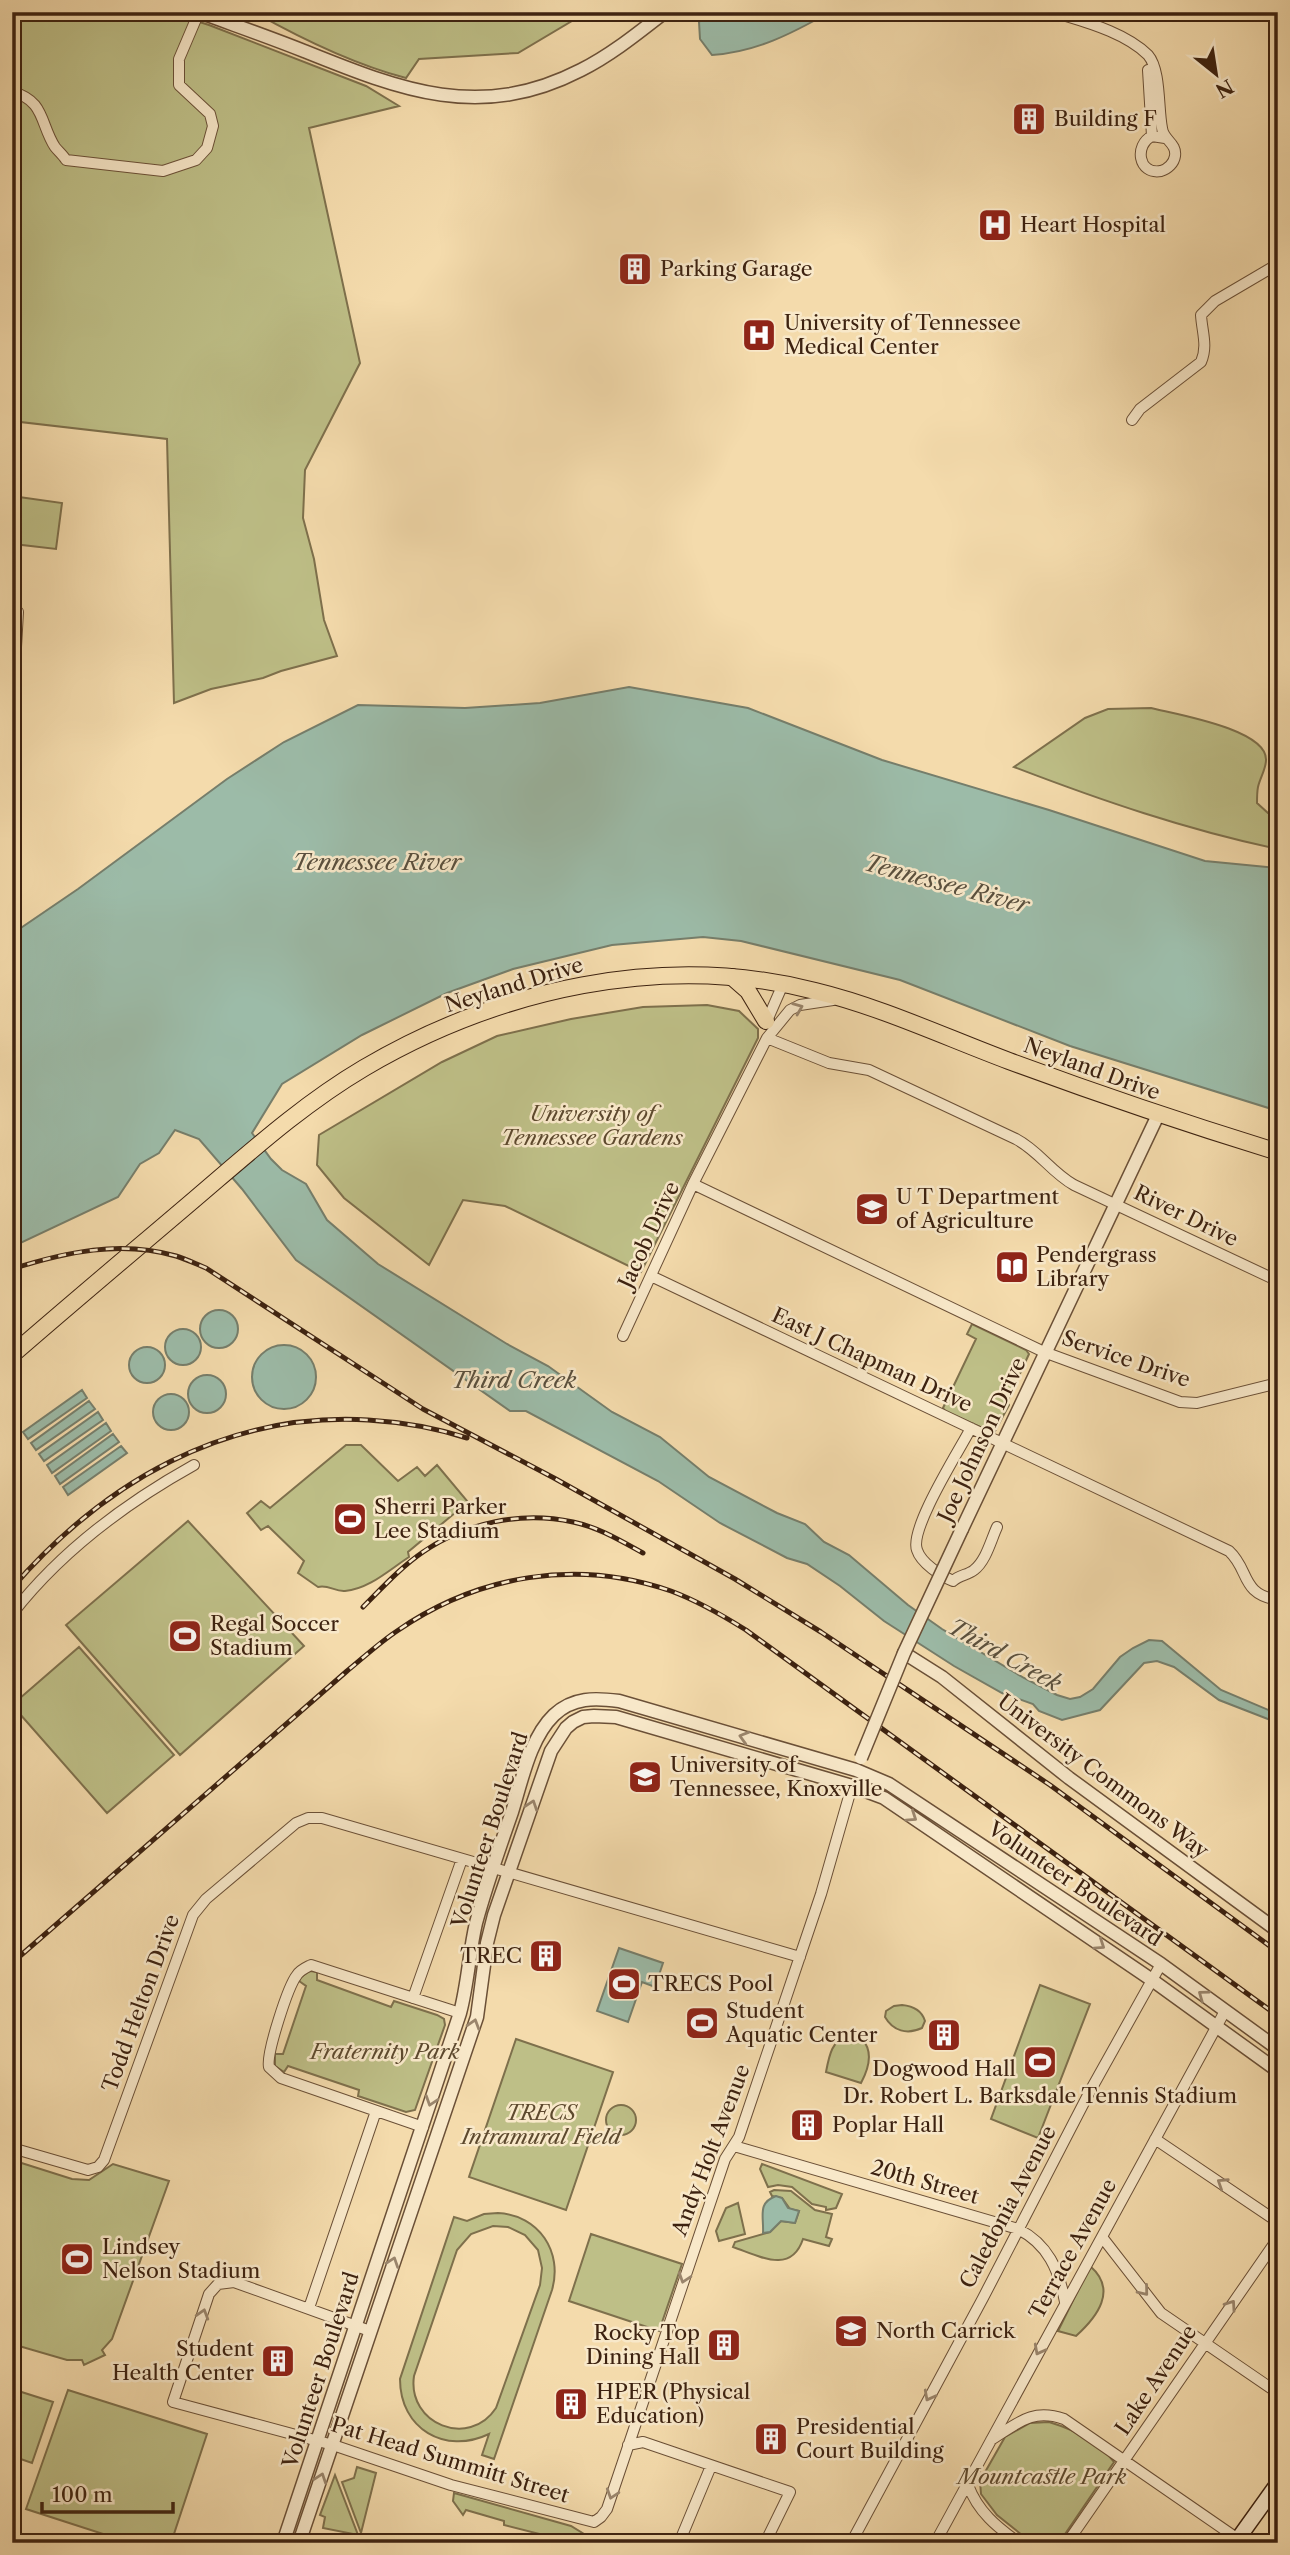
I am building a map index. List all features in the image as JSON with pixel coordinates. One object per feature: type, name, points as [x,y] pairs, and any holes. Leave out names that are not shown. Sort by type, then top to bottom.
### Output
[{"type":"main road","name":"Neyland Drive","points":[[12,1355],[271,1134],[302,1109],[362,1069],[410,1043],[476,1015],[517,1001],[597,982],[653,975],[732,976],[783,984],[841,998],[1158,1115],[1278,1152]]},
{"type":"main road","points":[[732,976],[748,992],[767,1029]]},
{"type":"main road","points":[[1240,2541],[1278,2483]]},
{"type":"main road","points":[[1240,2541],[1278,2498]]},
{"type":"street","points":[[12,92],[25,95],[38,107],[54,145],[66,160],[163,171],[196,160],[207,148],[213,126],[210,114],[179,85],[179,59],[199,12],[376,80],[431,95],[465,98],[533,88],[579,72],[604,58],[665,12]]},
{"type":"street","points":[[1063,12],[1066,16],[1074,15],[1120,36],[1149,57],[1154,65],[1162,132],[1175,150],[1173,161],[1165,169],[1154,171],[1144,165],[1140,154],[1143,143],[1152,136],[1165,138]]},
{"type":"street","points":[[1140,50],[1149,75],[1152,136]]},
{"type":"street","points":[[1132,420],[1140,409],[1201,362],[1205,353],[1201,315],[1215,301],[1278,264]]},
{"type":"street","points":[[12,611],[18,612],[12,717]]},
{"type":"street","name":"Jacob Drive","points":[[623,1336],[767,1029],[783,984]]},
{"type":"street","name":"Jacob Drive","points":[[767,1029],[800,1005],[841,998]]},
{"type":"street","name":"River Drive","points":[[767,1029],[829,1063],[869,1070],[1016,1139],[1038,1153],[1062,1178],[1278,1281]]},
{"type":"street","name":"Joe Johnson Drive","points":[[852,1786],[904,1653],[1158,1115]]},
{"type":"street","name":"Service Drive","points":[[693,1184],[1044,1352],[1180,1402],[1197,1403],[1278,1383]]},
{"type":"street","name":"East J Chapman Drive","points":[[652,1276],[1228,1551],[1238,1560],[1245,1579],[1257,1593],[1278,1600]]},
{"type":"street","points":[[971,1428],[924,1515],[916,1534],[917,1550],[922,1559],[953,1581],[974,1570],[983,1558],[997,1527]]},
{"type":"street","points":[[12,1614],[48,1572],[97,1528],[131,1502],[194,1465]]},
{"type":"street","name":"University Commons Way","points":[[904,1653],[942,1676],[1069,1778],[1278,1931]]},
{"type":"street","name":"Volunteer Boulevard","points":[[283,2543],[460,2013],[476,1923],[535,1744],[553,1716],[579,1700],[593,1698],[619,1701],[859,1764],[1161,1964],[1278,2049]]},
{"type":"street","points":[[579,1700],[583,1717]]},
{"type":"street","name":"Volunteer Boulevard","points":[[299,2543],[477,2017],[487,1943],[509,1872],[551,1751],[566,1728],[583,1717],[616,1717],[852,1786],[884,1798],[1152,1980],[1278,2071]]},
{"type":"street","name":"Andy Holt Avenue","points":[[594,2522],[607,2509],[725,2159],[734,2146],[800,1957],[852,1786]]},
{"type":"street","name":"Todd Helton Drive","points":[[12,2148],[88,2170],[98,2167],[104,2160],[193,1915],[206,1899],[296,1823],[308,1818],[322,1818],[800,1957]]},
{"type":"street","points":[[413,1998],[462,1859]]},
{"type":"street","name":"Caledonia Avenue","points":[[851,2543],[1161,1964]]},
{"type":"street","points":[[423,2127],[281,2078],[270,2067],[269,2050],[294,1979],[303,1968],[311,1965],[460,2013]]},
{"type":"street","name":"Terrace Avenue","points":[[935,2543],[1226,2011]]},
{"type":"street","points":[[370,2330],[309,2308],[376,2111]]},
{"type":"street","points":[[1155,2139],[1278,2222]]},
{"type":"street","name":"20th Street","points":[[734,2146],[1018,2229],[1033,2236],[1047,2251],[1061,2282],[1065,2302]]},
{"type":"street","points":[[1102,2237],[1161,2313],[1278,2393]]},
{"type":"street","name":"Lake Avenue","points":[[1067,2543],[1278,2238]]},
{"type":"street","name":"Pat Head Summitt Street","points":[[309,2308],[234,2283],[218,2284],[209,2294],[173,2402],[333,2445],[451,2485],[594,2522]]},
{"type":"street","points":[[991,2440],[1035,2414],[1064,2419],[1240,2541]]},
{"type":"street","points":[[628,2445],[643,2442],[790,2492],[765,2543]]},
{"type":"street","points":[[679,2543],[711,2466]]},
{"type":"street","points":[[968,2485],[972,2497],[989,2520],[1019,2543]]},
{"type":"green space","points":[[12,12],[168,12],[209,25],[366,86],[399,106],[309,128],[360,363],[305,470],[303,518],[314,559],[324,620],[337,656],[263,678],[211,689],[174,703],[167,439],[12,421]]},
{"type":"green space","points":[[254,12],[587,12],[518,53],[419,59],[406,78],[328,50]]},
{"type":"green space","points":[[19,497],[62,503],[56,549],[14,544]]},
{"type":"green space","points":[[1151,708],[1218,725],[1252,740],[1262,749],[1266,763],[1258,787],[1257,803],[1268,813],[1278,815],[1278,849],[1210,833],[1144,813],[1014,767],[1085,718],[1108,709]]},
{"type":"green space","name":"University of Tennessee Gardens","points":[[707,1005],[739,1011],[758,1029],[758,1038],[641,1272],[505,1206],[463,1200],[429,1265],[344,1198],[317,1165],[319,1135],[442,1062],[497,1036],[571,1019],[643,1007]]},
{"type":"green space","points":[[972,1324],[1026,1350],[1029,1354],[1007,1402],[1009,1405],[994,1433],[946,1412],[943,1408],[976,1339],[967,1334]]},
{"type":"green space","name":"Sherri Parker Lee Stadium","points":[[346,1445],[361,1445],[398,1481],[417,1467],[425,1476],[437,1465],[468,1502],[408,1552],[409,1557],[371,1583],[341,1591],[325,1586],[318,1587],[298,1573],[304,1561],[268,1526],[261,1530],[247,1513],[261,1501],[270,1508]]},
{"type":"green space","name":"Regal Soccer Stadium","points":[[188,1521],[304,1646],[180,1755],[66,1625]]},
{"type":"green space","points":[[79,1647],[174,1755],[107,1813],[12,1705]]},
{"type":"green space","name":"Fraternity Park","points":[[310,1971],[317,1972],[317,1980],[391,2007],[394,2001],[444,2019],[445,2025],[415,2110],[406,2112],[358,2096],[359,2090],[288,2066],[284,2072],[275,2066],[275,2054],[283,2054],[306,1986],[299,1981]]},
{"type":"green space","name":"Dr. Robert L. Barksdale Tennis Stadium","points":[[1040,1985],[1090,2004],[1038,2138],[991,2119]]},
{"type":"green space","points":[[902,2005],[922,2014],[925,2021],[922,2028],[906,2031],[888,2022],[886,2011]]},
{"type":"green space","points":[[849,2035],[862,2039],[868,2050],[868,2067],[861,2083],[826,2072],[835,2044]]},
{"type":"green space","name":"TRECS Intramural Field","points":[[516,2039],[613,2072],[566,2210],[469,2177]]},
{"type":"green space","points":[[621,2105],[632,2109],[636,2120],[632,2131],[621,2135],[610,2131],[606,2120],[610,2109]]},
{"type":"green space","name":"Lindsey Nelson Stadium","points":[[12,2160],[72,2179],[89,2180],[113,2164],[169,2181],[112,2339],[102,2350],[105,2355],[84,2365],[82,2360],[67,2360],[12,2344]]},
{"type":"green space","points":[[762,2164],[842,2194],[836,2208],[826,2210],[826,2207],[812,2204],[792,2187],[768,2187],[760,2169]]},
{"type":"green space","points":[[791,2191],[815,2210],[832,2214],[826,2237],[832,2239],[829,2246],[803,2239],[791,2257],[782,2260],[763,2258],[733,2247],[735,2242],[770,2232],[781,2221],[795,2223],[799,2211],[790,2209],[782,2198],[772,2196],[770,2192]]},
{"type":"green space","points":[[738,2203],[745,2234],[719,2241],[716,2231],[726,2208]]},
{"type":"green space","points":[[484,2214],[513,2215],[536,2228],[551,2249],[555,2276],[494,2459],[482,2455],[489,2434],[473,2440],[442,2439],[417,2424],[402,2397],[400,2379],[454,2217],[467,2221]],"holes":[[[493,2226],[508,2227],[525,2235],[538,2250],[542,2268],[540,2285],[496,2408],[484,2420],[471,2427],[456,2429],[442,2425],[430,2418],[420,2407],[414,2393],[414,2376],[457,2250],[471,2234]]]},
{"type":"green space","points":[[591,2234],[682,2264],[659,2331],[569,2301]]},
{"type":"green space","points":[[1090,2266],[1103,2284],[1097,2312],[1076,2336],[1058,2331]]},
{"type":"green space","points":[[12,2389],[53,2402],[32,2463],[12,2456]]},
{"type":"green space","points":[[68,2390],[207,2434],[171,2543],[131,2543],[26,2509]]},
{"type":"green space","name":"Mountcastle Park","points":[[1049,2422],[1084,2437],[1101,2448],[1114,2462],[1059,2543],[1032,2543],[997,2515],[981,2494],[980,2481],[1005,2437],[1030,2423]]},
{"type":"green space","points":[[357,2467],[376,2473],[361,2533],[342,2482],[354,2478]]},
{"type":"green space","points":[[335,2475],[358,2535],[323,2528],[325,2517],[320,2515]]},
{"type":"green space","points":[[454,2493],[571,2526],[589,2537],[586,2543],[575,2543],[504,2525],[504,2521],[466,2510],[463,2515],[453,2501]]},
{"type":"water","points":[[712,12],[830,12],[773,41],[744,50],[712,55],[700,39],[699,22]]},
{"type":"water","name":"Tennessee River","points":[[629,687],[748,708],[882,760],[1049,810],[1205,861],[1278,868],[1278,1111],[1070,1046],[900,980],[741,941],[703,937],[612,945],[513,969],[447,993],[362,1035],[282,1084],[252,1133],[282,1170],[306,1184],[327,1220],[378,1264],[507,1344],[548,1366],[612,1412],[660,1437],[709,1477],[777,1513],[805,1524],[824,1542],[849,1555],[908,1605],[942,1629],[1024,1678],[1057,1695],[1070,1699],[1080,1697],[1093,1689],[1120,1657],[1133,1648],[1149,1640],[1162,1641],[1221,1690],[1278,1714],[1278,1723],[1219,1700],[1174,1667],[1157,1661],[1144,1663],[1100,1710],[1062,1720],[1039,1711],[1033,1704],[1002,1693],[884,1621],[807,1564],[787,1558],[720,1523],[658,1481],[526,1411],[510,1411],[296,1260],[242,1189],[199,1139],[175,1130],[159,1153],[140,1164],[118,1197],[12,1247],[12,934],[227,779],[284,742],[358,705],[465,708],[540,703]]},
{"type":"water","points":[[219,1310],[232,1316],[238,1329],[232,1342],[219,1348],[206,1342],[200,1329],[206,1316]]},
{"type":"water","points":[[183,1329],[196,1334],[201,1347],[196,1360],[183,1365],[170,1360],[165,1347],[170,1334]]},
{"type":"water","points":[[278,1345],[290,1345],[307,1354],[314,1365],[314,1389],[307,1400],[290,1409],[278,1409],[266,1404],[257,1395],[252,1383],[252,1371],[257,1359],[266,1350]]},
{"type":"water","points":[[147,1347],[160,1352],[165,1365],[160,1378],[147,1383],[134,1378],[129,1365],[134,1352]]},
{"type":"water","points":[[207,1375],[220,1381],[226,1394],[220,1407],[207,1413],[194,1407],[188,1394],[194,1381]]},
{"type":"water","points":[[82,1390],[87,1398],[28,1439],[23,1432]]},
{"type":"water","points":[[171,1394],[184,1399],[189,1412],[184,1425],[171,1430],[158,1425],[153,1412],[158,1399]]},
{"type":"water","points":[[89,1401],[95,1409],[36,1450],[31,1443]]},
{"type":"water","points":[[98,1412],[103,1420],[44,1461],[39,1454]]},
{"type":"water","points":[[106,1423],[111,1431],[52,1473],[47,1465]]},
{"type":"water","points":[[113,1434],[119,1442],[60,1484],[55,1476]]},
{"type":"water","points":[[121,1446],[127,1453],[68,1495],[63,1487]]},
{"type":"water","name":"TRECS Pool","points":[[619,1948],[663,1963],[655,1987],[642,1982],[628,2022],[597,2011]]},
{"type":"water","points":[[776,2196],[782,2198],[788,2208],[799,2211],[795,2223],[781,2221],[770,2232],[763,2233],[764,2206]]},
{"type":"railway","points":[[12,1269],[73,1253],[114,1249],[155,1251],[180,1257],[206,1268],[423,1409],[735,1579],[821,1632],[1050,1785],[1278,1952]]},
{"type":"railway","points":[[12,1588],[48,1550],[86,1516],[127,1486],[171,1461],[217,1442],[265,1428],[315,1421],[368,1420],[431,1428],[467,1438]]},
{"type":"railway","points":[[363,1607],[399,1571],[423,1552],[458,1533],[495,1522],[534,1518],[573,1522],[600,1531],[643,1553]]},
{"type":"railway","points":[[12,1963],[347,1671],[397,1631],[461,1596],[495,1585],[564,1574],[600,1575],[671,1591],[691,1599],[746,1630],[1278,2016]]},
{"type":"place","name":"Building F","points":[[1029,119]]},
{"type":"place","name":"Heart Hospital","points":[[995,225]]},
{"type":"place","name":"Parking Garage","points":[[635,269]]},
{"type":"place","name":"University of Tennessee Medical Center","points":[[759,335]]},
{"type":"place","name":"U T Department of Agriculture","points":[[872,1209]]},
{"type":"place","name":"Pendergrass Library","points":[[1012,1267]]},
{"type":"place","name":"Sherri Parker Lee Stadium","points":[[350,1519]]},
{"type":"place","name":"Regal Soccer Stadium","points":[[185,1636]]},
{"type":"place","name":"University of Tennessee, Knoxville","points":[[645,1777]]},
{"type":"place","name":"TREC","points":[[546,1956]]},
{"type":"place","name":"TRECS Pool","points":[[624,1984]]},
{"type":"place","name":"Student Aquatic Center","points":[[702,2023]]},
{"type":"place","name":"Dogwood Hall","points":[[944,2035]]},
{"type":"place","name":"Dr. Robert L. Barksdale Tennis Stadium","points":[[1040,2062]]},
{"type":"place","name":"Poplar Hall","points":[[807,2125]]},
{"type":"place","name":"Lindsey Nelson Stadium","points":[[77,2259]]},
{"type":"place","name":"North Carrick","points":[[851,2331]]},
{"type":"place","name":"Rocky Top Dining Hall","points":[[724,2345]]},
{"type":"place","name":"Student Health Center","points":[[278,2361]]},
{"type":"place","name":"HPER (Physical Education)","points":[[571,2404]]},
{"type":"place","name":"Presidential Court Building","points":[[771,2439]]},
{"type":"water label","name":"Third Creek","points":[[514,1380]]},
{"type":"water label","name":"Third Creek","points":[[1005,1655]]}]
